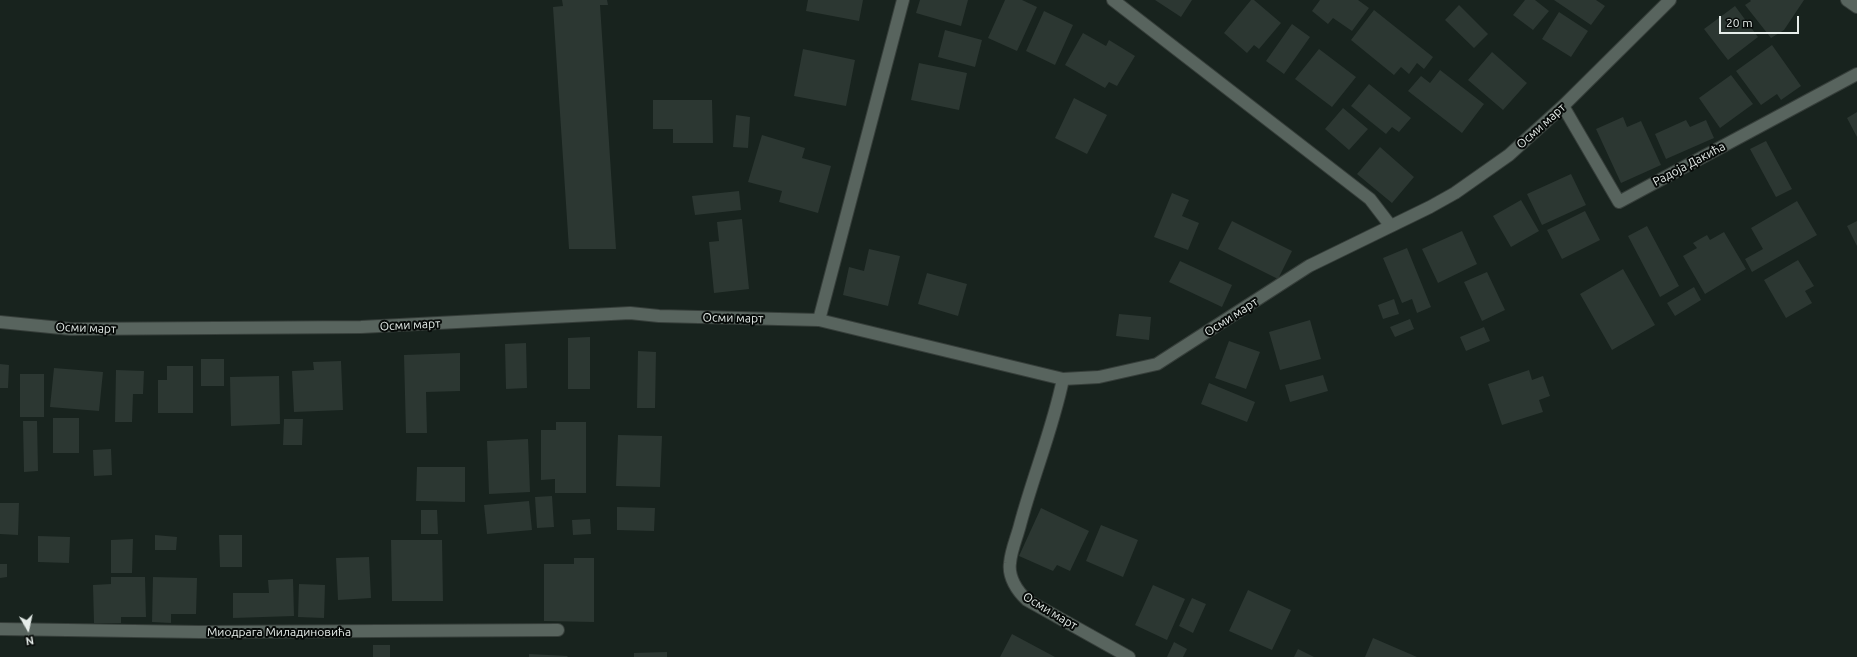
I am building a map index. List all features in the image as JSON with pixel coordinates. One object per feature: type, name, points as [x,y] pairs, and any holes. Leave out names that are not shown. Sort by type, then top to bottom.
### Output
[{"type":"street","points":[[819,320],[903,0]]},
{"type":"street","points":[[1113,0],[1370,199],[1390,226]]},
{"type":"street","name":"Осми март","points":[[0,322],[79,329],[386,327],[630,313],[659,316],[819,320],[1063,379],[1099,377],[1157,364],[1309,266],[1456,192],[1509,155],[1564,106],[1670,0]]},
{"type":"street","points":[[1847,0],[1857,7]]},
{"type":"street","name":"Радоја Дакића","points":[[1564,106],[1619,202],[1857,74]]},
{"type":"street","name":"Осми март","points":[[1063,379],[1057,404],[1028,494],[1010,564],[1014,584],[1027,600],[1129,657]]},
{"type":"street","name":"Миодрага Миладиновића","points":[[0,629],[200,632],[558,630]]},
{"type":"building","points":[[562,0],[607,0],[608,5],[600,5],[616,249],[569,249],[553,7],[563,6]]},
{"type":"building","points":[[808,0],[863,0],[859,21],[806,11]]},
{"type":"building","points":[[920,0],[968,0],[961,26],[916,13]]},
{"type":"building","points":[[1005,0],[1022,0],[1037,7],[1017,51],[988,38]]},
{"type":"building","points":[[1155,0],[1192,0],[1181,17]]},
{"type":"building","points":[[1251,0],[1254,0],[1281,23],[1259,49],[1254,45],[1247,53],[1224,33]]},
{"type":"building","points":[[1320,0],[1358,0],[1369,8],[1352,31],[1333,18],[1328,24],[1312,11]]},
{"type":"building","points":[[1525,0],[1535,0],[1549,11],[1533,30],[1513,15]]},
{"type":"building","points":[[1554,0],[1596,0],[1605,6],[1591,25]]},
{"type":"building","points":[[1750,0],[1804,0],[1784,30],[1771,38],[1745,5],[1751,1]]},
{"type":"building","points":[[1459,5],[1488,34],[1474,48],[1445,20]]},
{"type":"building","points":[[1735,6],[1758,37],[1728,60],[1704,29]]},
{"type":"building","points":[[1374,10],[1433,57],[1424,69],[1417,63],[1409,74],[1401,67],[1394,75],[1351,40]]},
{"type":"building","points":[[1044,11],[1073,25],[1055,65],[1026,51]]},
{"type":"building","points":[[1559,12],[1588,31],[1571,57],[1542,39]]},
{"type":"building","points":[[1292,24],[1310,37],[1284,74],[1266,61]]},
{"type":"building","points":[[945,30],[982,40],[975,67],[938,57]]},
{"type":"building","points":[[1083,33],[1106,46],[1109,40],[1135,56],[1117,86],[1109,82],[1105,88],[1065,65]]},
{"type":"building","points":[[1772,45],[1801,86],[1781,100],[1777,94],[1761,105],[1736,71]]},
{"type":"building","points":[[803,49],[855,60],[846,106],[794,96]]},
{"type":"building","points":[[1319,49],[1356,77],[1332,107],[1295,79]]},
{"type":"building","points":[[1492,52],[1527,83],[1503,110],[1468,80]]},
{"type":"building","points":[[919,63],[967,73],[959,110],[911,100]]},
{"type":"building","points":[[1440,70],[1484,104],[1462,133],[1408,91],[1421,76],[1430,83]]},
{"type":"building","points":[[1731,75],[1753,104],[1720,128],[1699,98]]},
{"type":"building","points":[[1369,84],[1411,118],[1399,132],[1392,127],[1386,134],[1351,106]]},
{"type":"building","points":[[1074,98],[1107,115],[1087,154],[1055,138]]},
{"type":"building","points":[[653,100],[712,100],[713,143],[673,143],[673,129],[653,129]]},
{"type":"building","points":[[1343,108],[1368,129],[1349,150],[1325,129]]},
{"type":"building","points":[[1857,112],[1857,137],[1847,118]]},
{"type":"building","points":[[736,115],[750,117],[748,148],[733,147]]},
{"type":"building","points":[[1623,117],[1627,127],[1641,121],[1661,165],[1621,183],[1596,129]]},
{"type":"building","points":[[1686,120],[1690,127],[1706,120],[1714,138],[1666,159],[1655,134]]},
{"type":"building","points":[[762,135],[805,148],[802,158],[831,166],[818,213],[779,202],[782,191],[748,182]]},
{"type":"building","points":[[1766,141],[1792,189],[1776,197],[1750,149]]},
{"type":"building","points":[[1380,147],[1414,177],[1392,203],[1357,174]]},
{"type":"building","points":[[1571,174],[1586,205],[1542,225],[1527,194]]},
{"type":"building","points":[[739,191],[741,210],[695,215],[692,196]]},
{"type":"building","points":[[1172,193],[1189,200],[1182,216],[1199,223],[1188,250],[1154,237]]},
{"type":"building","points":[[1521,200],[1539,231],[1511,247],[1493,216]]},
{"type":"building","points":[[1797,201],[1817,235],[1752,272],[1745,259],[1763,249],[1751,228]]},
{"type":"building","points":[[1585,211],[1600,240],[1562,259],[1547,230]]},
{"type":"building","points":[[742,219],[749,289],[714,293],[709,242],[719,241],[717,222]]},
{"type":"building","points":[[1232,221],[1292,251],[1278,279],[1218,249]]},
{"type":"building","points":[[1857,221],[1857,246],[1847,226]]},
{"type":"building","points":[[1647,226],[1679,286],[1660,297],[1628,236]]},
{"type":"building","points":[[1462,231],[1477,264],[1438,283],[1422,249]]},
{"type":"building","points":[[1724,232],[1746,269],[1705,294],[1683,256],[1697,248],[1693,243],[1707,235],[1710,240]]},
{"type":"building","points":[[1407,248],[1431,307],[1417,313],[1412,299],[1402,303],[1383,258]]},
{"type":"building","points":[[869,249],[900,256],[888,306],[843,295],[849,267],[864,271]]},
{"type":"building","points":[[1798,260],[1814,286],[1805,291],[1812,303],[1786,318],[1764,280]]},
{"type":"building","points":[[1180,261],[1232,285],[1222,307],[1169,282]]},
{"type":"building","points":[[1623,269],[1655,325],[1612,350],[1580,294]]},
{"type":"building","points":[[1487,272],[1505,310],[1482,321],[1464,282]]},
{"type":"building","points":[[927,273],[967,284],[958,316],[918,304]]},
{"type":"building","points":[[1694,287],[1701,300],[1675,316],[1667,303]]},
{"type":"building","points":[[1394,299],[1399,314],[1383,319],[1378,305]]},
{"type":"building","points":[[1119,314],[1151,317],[1149,340],[1116,336]]},
{"type":"building","points":[[1410,319],[1414,329],[1395,337],[1390,327]]},
{"type":"building","points":[[1310,320],[1321,359],[1280,370],[1269,332]]},
{"type":"building","points":[[1484,327],[1490,341],[1466,351],[1460,337]]},
{"type":"building","points":[[590,337],[590,389],[568,389],[568,338]]},
{"type":"building","points":[[1229,341],[1260,352],[1246,389],[1215,378]]},
{"type":"building","points":[[526,343],[527,388],[506,389],[505,344]]},
{"type":"building","points":[[638,351],[656,352],[655,408],[637,408]]},
{"type":"building","points":[[460,353],[460,391],[426,392],[427,433],[406,433],[404,355]]},
{"type":"building","points":[[201,359],[224,359],[224,386],[201,386]]},
{"type":"building","points":[[341,361],[343,410],[294,412],[292,371],[314,370],[313,362]]},
{"type":"building","points":[[0,364],[9,365],[8,388],[0,388]]},
{"type":"building","points":[[167,366],[193,366],[193,413],[158,413],[158,380],[167,380]]},
{"type":"building","points":[[54,368],[103,372],[99,411],[50,407]]},
{"type":"building","points":[[116,370],[144,371],[143,394],[133,394],[132,422],[115,422]]},
{"type":"building","points":[[1529,370],[1532,380],[1543,376],[1550,396],[1539,400],[1543,412],[1502,425],[1488,384]]},
{"type":"building","points":[[20,374],[44,374],[44,417],[20,417]]},
{"type":"building","points":[[1323,375],[1328,391],[1290,402],[1285,385]]},
{"type":"building","points":[[279,376],[280,424],[231,426],[230,377]]},
{"type":"building","points":[[1209,383],[1255,402],[1247,422],[1201,404]]},
{"type":"building","points":[[53,418],[79,418],[79,453],[53,453]]},
{"type":"building","points":[[284,419],[303,419],[302,445],[283,445]]},
{"type":"building","points":[[23,421],[37,421],[38,471],[24,472]]},
{"type":"building","points":[[556,422],[586,422],[586,493],[555,493],[555,479],[541,480],[541,430],[556,430]]},
{"type":"building","points":[[618,435],[662,436],[660,487],[616,486]]},
{"type":"building","points":[[528,439],[530,492],[489,494],[487,441]]},
{"type":"building","points":[[111,449],[112,475],[94,476],[93,450]]},
{"type":"building","points":[[417,467],[465,467],[465,502],[416,501]]},
{"type":"building","points":[[552,496],[554,527],[537,528],[535,497]]},
{"type":"building","points":[[529,501],[532,530],[487,534],[484,505]]},
{"type":"building","points":[[0,503],[19,503],[18,535],[0,534]]},
{"type":"building","points":[[617,507],[655,508],[654,531],[617,530]]},
{"type":"building","points":[[1041,508],[1089,531],[1070,571],[1057,565],[1053,571],[1019,556]]},
{"type":"building","points":[[421,510],[437,510],[438,534],[421,534]]},
{"type":"building","points":[[590,519],[591,534],[573,535],[572,520]]},
{"type":"building","points":[[1101,525],[1138,540],[1123,577],[1086,561]]},
{"type":"building","points":[[155,535],[177,537],[176,550],[155,550]]},
{"type":"building","points":[[219,535],[242,535],[242,567],[220,567]]},
{"type":"building","points":[[38,536],[70,537],[69,563],[38,562]]},
{"type":"building","points":[[133,539],[132,573],[111,573],[111,540]]},
{"type":"building","points":[[391,540],[442,540],[443,601],[392,601]]},
{"type":"building","points":[[369,557],[371,598],[338,600],[336,558]]},
{"type":"building","points":[[574,558],[594,558],[594,622],[544,621],[544,564],[574,564]]},
{"type":"building","points":[[0,564],[7,564],[7,577],[0,578]]},
{"type":"building","points":[[111,577],[145,577],[146,617],[121,617],[121,623],[94,623],[93,585],[111,584]]},
{"type":"building","points":[[153,577],[197,578],[196,614],[171,614],[171,623],[152,622]]},
{"type":"building","points":[[293,579],[294,616],[233,618],[233,593],[269,593],[268,580]]},
{"type":"building","points":[[299,584],[325,585],[324,618],[298,617]]},
{"type":"building","points":[[1153,585],[1185,599],[1167,640],[1135,625]]},
{"type":"building","points":[[1248,590],[1291,610],[1272,650],[1229,631]]},
{"type":"building","points":[[1192,598],[1206,604],[1193,633],[1179,626]]},
{"type":"building","points":[[1012,634],[1055,657],[1000,657]]},
{"type":"building","points":[[1373,638],[1417,657],[1365,657]]},
{"type":"building","points":[[1174,642],[1187,649],[1183,657],[1167,657]]},
{"type":"building","points":[[373,645],[390,645],[390,657],[373,657]]},
{"type":"building","points":[[1298,649],[1314,657],[1294,657]]},
{"type":"building","points":[[667,652],[667,657],[634,657],[634,653]]},
{"type":"building","points":[[529,654],[568,656],[529,657]]}]
